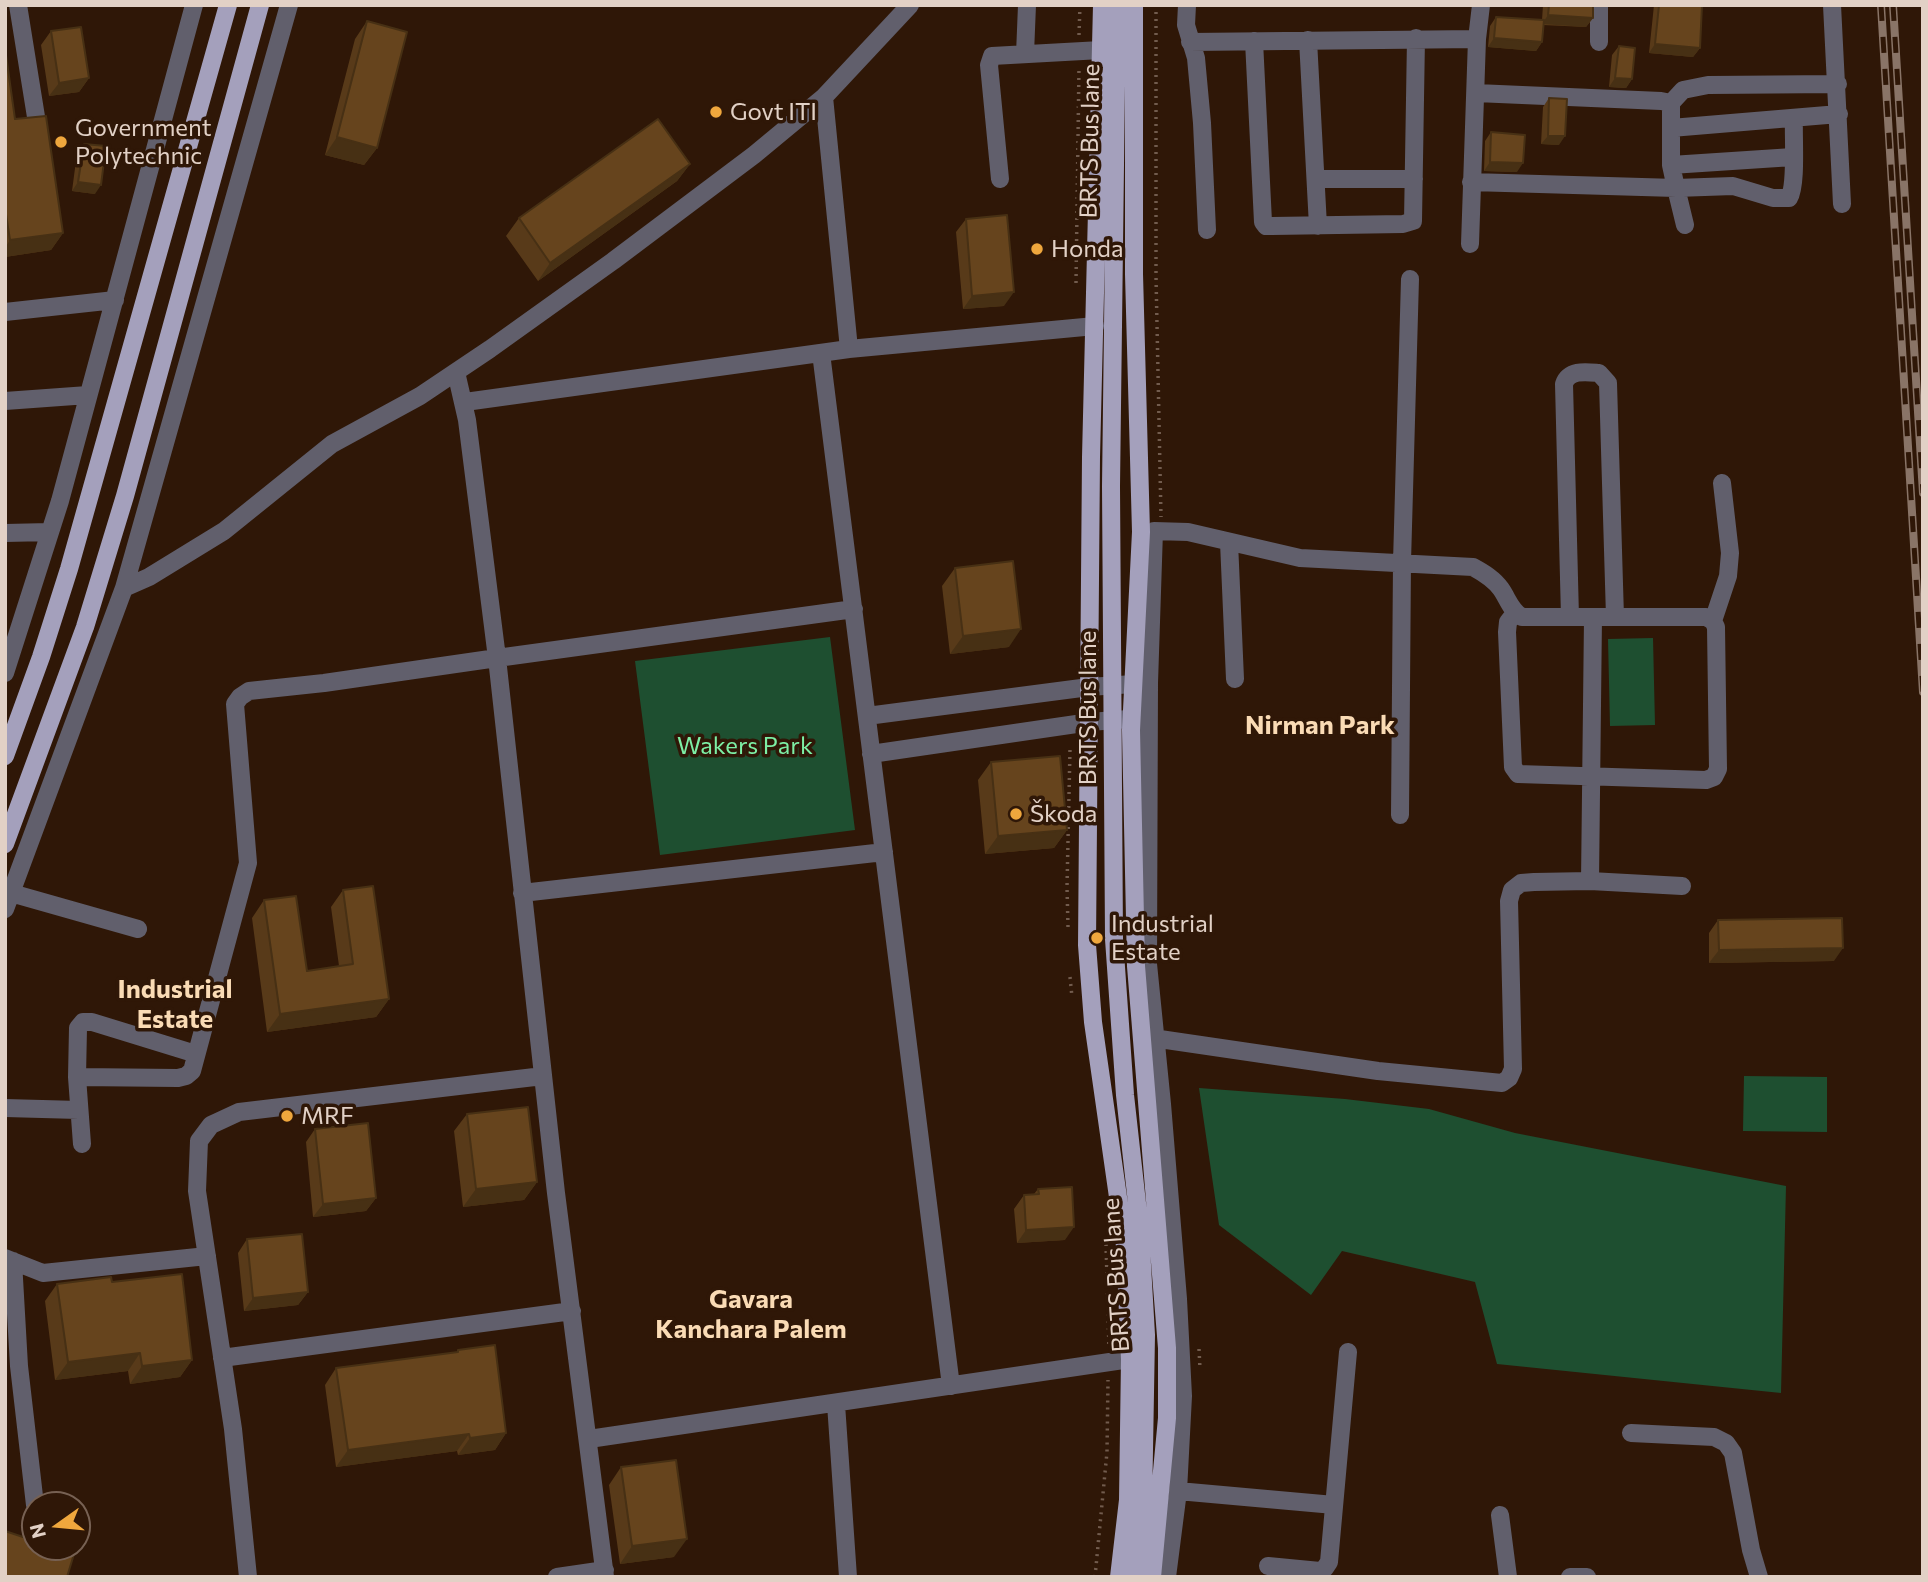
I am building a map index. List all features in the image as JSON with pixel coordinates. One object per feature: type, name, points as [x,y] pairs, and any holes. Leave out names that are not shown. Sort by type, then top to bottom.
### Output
[{"type":"main road","points":[[5,756],[69,569],[228,5]]},
{"type":"main road","points":[[5,844],[85,627],[121,508],[260,5]]},
{"type":"main road","points":[[1102,5],[1089,687],[1087,945],[1093,1022],[1125,1246],[1130,1359],[1128,1500],[1119,1577]]},
{"type":"main road","name":"BRTS Bus lane","points":[[1117,5],[1111,472],[1114,939],[1125,1095],[1140,1230],[1146,1335],[1143,1507],[1136,1577]]},
{"type":"main road","points":[[1134,5],[1134,274],[1141,532],[1136,966],[1149,1037],[1167,1348],[1166,1430],[1152,1577]]},
{"type":"street","points":[[18,5],[37,123]]},
{"type":"street","points":[[5,673],[9,653],[50,532],[194,5]]},
{"type":"street","points":[[138,929],[8,901],[124,588],[289,5]]},
{"type":"street","points":[[124,588],[149,577],[224,531],[332,444],[420,396],[613,261],[754,155],[824,97],[910,5]]},
{"type":"street","points":[[1025,54],[1027,5]]},
{"type":"street","points":[[1187,5],[1186,25],[1196,58],[1202,123],[1207,230]]},
{"type":"street","points":[[1469,244],[1477,39],[1481,5]]},
{"type":"street","points":[[1599,5],[1599,42]]},
{"type":"street","points":[[1832,5],[1842,204]]},
{"type":"street","points":[[1254,41],[1263,222],[1266,226],[1318,226],[1413,221],[1416,38]]},
{"type":"street","points":[[1190,42],[1477,39]]},
{"type":"street","points":[[1308,40],[1318,226]]},
{"type":"street","points":[[1000,179],[989,60],[992,56],[1101,50]]},
{"type":"street","points":[[1685,225],[1671,165],[1671,103],[1683,90],[1708,85],[1838,84]]},
{"type":"street","points":[[1476,93],[1671,103]]},
{"type":"street","points":[[824,97],[849,349]]},
{"type":"street","points":[[1671,128],[1839,114]]},
{"type":"street","points":[[1471,182],[1676,188],[1733,186],[1773,198],[1789,198],[1792,195],[1794,118]]},
{"type":"street","points":[[1671,165],[1793,157]]},
{"type":"street","points":[[1317,178],[1414,179]]},
{"type":"street","points":[[1400,815],[1402,562],[1410,279]]},
{"type":"street","points":[[5,312],[115,300]]},
{"type":"street","points":[[465,402],[849,349],[1095,326]]},
{"type":"street","points":[[821,353],[951,1387]]},
{"type":"street","points":[[456,372],[465,402],[497,658],[543,1076],[605,1573],[557,1577]]},
{"type":"street","points":[[1570,617],[1564,384],[1571,374],[1600,373],[1608,383],[1615,617]]},
{"type":"street","points":[[5,401],[88,395]]},
{"type":"street","points":[[1713,621],[1728,576],[1730,553],[1722,483]]},
{"type":"street","points":[[867,716],[1089,687],[1140,683],[1154,531],[1161,530],[1188,533],[1300,558],[1473,567],[1486,574],[1500,587],[1515,613],[1521,617],[1706,617],[1713,621],[1716,627],[1718,769],[1714,777],[1706,780],[1518,774],[1513,767],[1507,632],[1508,622],[1515,613]]},
{"type":"street","points":[[5,533],[50,532]]},
{"type":"street","points":[[1229,542],[1234,680]]},
{"type":"street","points":[[77,1077],[187,1076],[192,1071],[247,863],[235,704],[249,691],[853,609]]},
{"type":"street","points":[[1590,881],[1593,617]]},
{"type":"street","points":[[871,754],[1090,722],[1140,719]]},
{"type":"street","points":[[522,893],[884,852]]},
{"type":"street","points":[[1167,1577],[1178,1491],[1183,1396],[1178,1299],[1149,1037],[1378,1071],[1502,1083],[1509,1078],[1513,1069],[1509,901],[1512,890],[1521,883],[1534,882],[1590,881],[1682,886]]},
{"type":"street","points":[[82,1144],[77,1077],[78,1028],[83,1022],[92,1021],[196,1054]]},
{"type":"street","points":[[248,1577],[233,1429],[197,1191],[199,1141],[211,1125],[239,1112],[543,1076]]},
{"type":"street","points":[[5,1108],[79,1110]]},
{"type":"street","points":[[33,1491],[9,1260],[43,1273],[207,1256]]},
{"type":"street","points":[[222,1358],[572,1311]]},
{"type":"street","points":[[1268,1566],[1320,1571],[1329,1562],[1349,1352]]},
{"type":"street","points":[[589,1439],[1130,1359]]},
{"type":"street","points":[[836,1404],[848,1577]]},
{"type":"street","points":[[1631,1433],[1714,1437],[1726,1443],[1733,1453],[1737,1468],[1743,1509],[1759,1577]]},
{"type":"street","points":[[1178,1491],[1334,1505]]},
{"type":"street","points":[[1500,1515],[1508,1577]]},
{"type":"street","points":[[1570,1577],[1587,1577]]},
{"type":"path","points":[[1156,5],[1156,263],[1161,530]]},
{"type":"path","points":[[1199,1347],[1200,1373]]},
{"type":"green space","name":"Wakers Park","points":[[830,637],[855,830],[660,855],[635,661]]},
{"type":"green space","points":[[1653,638],[1655,725],[1610,726],[1608,639]]},
{"type":"green space","points":[[1744,1076],[1827,1077],[1827,1132],[1743,1131]]},
{"type":"green space","points":[[1199,1088],[1345,1099],[1429,1109],[1515,1133],[1786,1186],[1781,1393],[1497,1364],[1475,1282],[1342,1251],[1311,1295],[1219,1225]]},
{"type":"building","points":[[1549,5],[1593,5],[1593,18],[1548,15]]},
{"type":"building","points":[[1659,5],[1702,5],[1700,48],[1655,44]]},
{"type":"building","points":[[1496,17],[1544,20],[1542,42],[1494,38]]},
{"type":"building","points":[[367,21],[407,32],[377,148],[337,137]]},
{"type":"building","points":[[81,27],[89,78],[59,83],[51,31]]},
{"type":"building","points":[[1619,46],[1635,48],[1632,79],[1615,78]]},
{"type":"building","points":[[5,48],[15,119],[46,116],[63,233],[10,240],[5,208]]},
{"type":"building","points":[[1549,98],[1567,99],[1565,136],[1548,136]]},
{"type":"building","points":[[658,119],[690,164],[550,263],[519,218]]},
{"type":"building","points":[[1491,132],[1525,135],[1523,163],[1490,162]]},
{"type":"building","points":[[84,144],[106,146],[101,185],[78,182]]},
{"type":"building","points":[[1007,215],[1014,292],[972,296],[966,219]]},
{"type":"building","points":[[1013,561],[1021,629],[963,636],[955,568]]},
{"type":"building","name":"Škoda","points":[[1060,756],[1067,830],[998,836],[991,762]]},
{"type":"building","points":[[373,886],[389,999],[280,1014],[264,900],[296,896],[307,971],[353,964],[343,890]]},
{"type":"building","points":[[1842,918],[1843,948],[1719,950],[1718,920]]},
{"type":"building","points":[[528,1107],[537,1182],[476,1189],[467,1114]]},
{"type":"building","points":[[368,1123],[376,1198],[323,1204],[315,1129]]},
{"type":"building","points":[[1072,1187],[1074,1227],[1026,1230],[1024,1195],[1039,1194],[1038,1189]]},
{"type":"building","points":[[302,1234],[308,1292],[253,1298],[247,1239]]},
{"type":"building","points":[[182,1274],[192,1360],[142,1366],[140,1353],[68,1362],[57,1284],[111,1277],[112,1282]]},
{"type":"building","points":[[495,1345],[506,1433],[470,1438],[469,1434],[348,1450],[336,1368]]},
{"type":"building","points":[[676,1460],[687,1539],[632,1546],[621,1467]]},
{"type":"building","points":[[5,1531],[21,1536],[21,1561],[72,1561],[67,1577],[5,1577]]},
{"type":"railway","points":[[1881,5],[1923,692]]},
{"type":"railway","points":[[1893,5],[1923,493]]},
{"type":"place","name":"Govt ITI","points":[[716,112]]},
{"type":"place","name":"Government Polytechnic","points":[[61,142]]},
{"type":"place","name":"Honda","points":[[1037,249]]},
{"type":"place","name":"Škoda","points":[[1016,814]]},
{"type":"place","name":"Industrial Estate","points":[[1097,938]]},
{"type":"place","name":"MRF","points":[[287,1116]]},
{"type":"district","name":"Nirman Park","points":[[1320,725]]},
{"type":"district","name":"Industrial Estate","points":[[175,1004]]},
{"type":"district","name":"Gavara Kanchara Palem","points":[[751,1314]]}]
